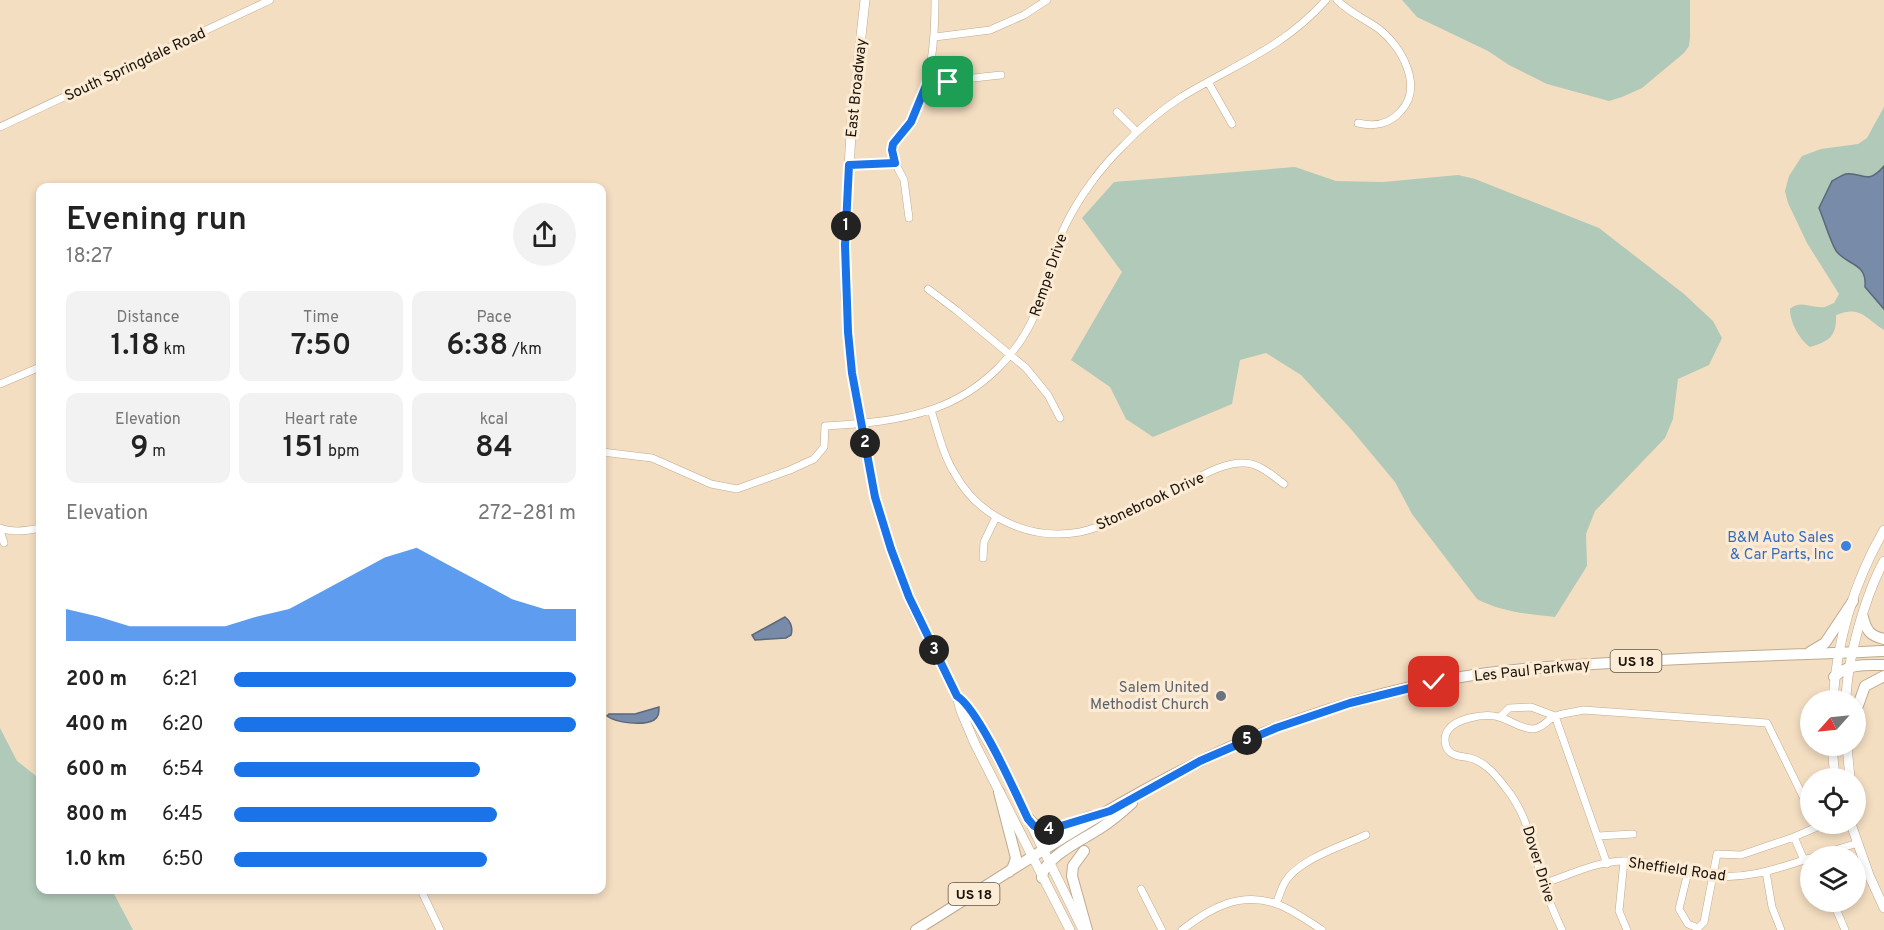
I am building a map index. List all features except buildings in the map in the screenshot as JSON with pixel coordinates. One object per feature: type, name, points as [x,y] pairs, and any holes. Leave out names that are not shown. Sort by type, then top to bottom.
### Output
[{"type":"main road","name":"East Broadway","points":[[865,0],[849,165],[845,245],[846,300],[851,364],[875,497],[892,553],[914,608],[957,696],[975,744],[1070,930]]},
{"type":"main road","points":[[1833,690],[1834,677],[1853,601],[1860,579],[1884,530]]},
{"type":"main road","points":[[1847,690],[1849,672],[1868,598],[1884,561]]},
{"type":"main road","points":[[1805,654],[1825,643],[1853,601]]},
{"type":"main road","points":[[1863,617],[1865,627],[1872,636],[1884,639]]},
{"type":"main road","name":"Les Paul Parkway","points":[[916,930],[1145,790],[1200,761],[1276,728],[1327,710],[1405,688],[1476,675],[1542,667],[1884,651]]},
{"type":"main road","points":[[1837,665],[1847,661],[1854,652]]},
{"type":"main road","points":[[1834,677],[1843,669],[1849,672],[1884,665]]},
{"type":"main road","points":[[1864,690],[1865,686],[1884,676]]},
{"type":"main road","name":"East Broadway","points":[[957,696],[964,701],[988,741],[1085,930]]},
{"type":"main road","points":[[1042,878],[1042,871],[1051,867],[1115,818],[1145,790]]},
{"type":"main road","points":[[999,792],[1016,858],[1007,874]]},
{"type":"main road","points":[[1028,819],[1034,826],[1048,830],[1110,811]]},
{"type":"main road","points":[[1856,834],[1869,875],[1884,908]]},
{"type":"main road","points":[[1084,851],[1072,870],[1085,930]]},
{"type":"street","name":"South Springdale Road","points":[[0,127],[270,0]]},
{"type":"street","points":[[909,218],[904,180],[895,163],[892,150],[893,144],[911,122],[927,83],[935,37],[935,0]]},
{"type":"street","points":[[935,37],[971,34],[996,28],[1024,15],[1047,0]]},
{"type":"street","name":"Rempe Drive","points":[[606,453],[652,459],[711,484],[737,489],[814,459],[824,447],[825,426],[862,424],[931,410],[976,387],[992,375],[1010,355],[1031,324],[1065,225],[1097,175],[1159,112],[1282,41],[1308,20],[1326,0]]},
{"type":"street","points":[[1337,0],[1391,40],[1405,63],[1409,75],[1410,90],[1407,102],[1398,115],[1377,124],[1358,123]]},
{"type":"street","points":[[927,83],[1001,75]]},
{"type":"street","points":[[1208,82],[1232,124]]},
{"type":"street","points":[[1117,112],[1137,132]]},
{"type":"street","points":[[849,165],[895,163]]},
{"type":"street","points":[[928,289],[1010,355],[1038,381],[1060,418]]},
{"type":"street","points":[[0,384],[36,369]]},
{"type":"street","name":"Stonebrook Drive","points":[[931,410],[944,450],[956,477],[974,499],[996,516],[1021,528],[1038,532],[1060,534],[1080,532],[1109,522],[1235,463],[1251,464],[1284,484]]},
{"type":"street","points":[[983,558],[984,542],[996,516]]},
{"type":"street","points":[[4,543],[0,529],[19,531],[36,529]]},
{"type":"street","points":[[1606,864],[1555,716],[1531,707],[1509,708],[1500,717],[1514,725],[1531,729],[1541,727],[1555,716],[1583,710],[1767,723],[1800,791]]},
{"type":"street","name":"Dover Drive","points":[[1500,717],[1482,715],[1461,721],[1449,729],[1445,736],[1445,745],[1449,752],[1472,758],[1491,770],[1522,811],[1530,830],[1543,884],[1562,930]]},
{"type":"street","points":[[1598,836],[1633,834]]},
{"type":"street","points":[[1688,872],[1679,909],[1684,920],[1694,927],[1702,926],[1717,854],[1741,855],[1801,834]]},
{"type":"street","points":[[1276,904],[1285,883],[1303,865],[1311,859],[1365,835]]},
{"type":"street","points":[[1794,837],[1801,846]]},
{"type":"street","name":"Sheffield Road","points":[[1848,846],[1858,843]]},
{"type":"street","points":[[1624,861],[1619,911],[1627,930]]},
{"type":"street","name":"Sheffield Road","points":[[1543,884],[1606,864],[1624,861],[1646,862],[1688,872],[1737,878],[1800,861]]},
{"type":"street","points":[[1766,872],[1772,907],[1781,930]]},
{"type":"street","points":[[1141,889],[1162,930]]},
{"type":"street","points":[[423,894],[440,930]]},
{"type":"street","points":[[1182,930],[1202,914],[1221,905],[1251,901],[1276,904],[1322,930]]},
{"type":"street","points":[[1837,912],[1845,930]]},
{"type":"green space","points":[[1402,0],[1690,0],[1689,46],[1684,53],[1642,88],[1609,101],[1547,84],[1509,65],[1488,51],[1417,17]]},
{"type":"green space","points":[[1884,107],[1884,330],[1862,314],[1844,312],[1836,315],[1835,328],[1830,337],[1810,347],[1796,330],[1790,309],[1802,304],[1825,307],[1834,303],[1839,294],[1807,243],[1788,203],[1785,191],[1789,176],[1802,156],[1821,149],[1858,144],[1867,138]]},
{"type":"green space","points":[[1295,167],[1336,181],[1383,182],[1458,175],[1475,179],[1599,228],[1684,294],[1713,321],[1722,338],[1709,365],[1678,379],[1673,419],[1665,438],[1595,511],[1586,534],[1587,566],[1555,617],[1505,610],[1477,599],[1412,514],[1395,482],[1350,428],[1301,375],[1266,353],[1240,360],[1232,404],[1153,437],[1126,419],[1110,387],[1071,360],[1122,272],[1082,218],[1114,182]]},
{"type":"green space","points":[[0,728],[17,761],[36,776],[36,894],[114,894],[133,930],[0,930]]},
{"type":"water","points":[[1884,166],[1884,309],[1865,287],[1865,279],[1860,269],[1842,257],[1835,249],[1819,208],[1832,181],[1846,174],[1869,177]]},
{"type":"water","points":[[785,617],[791,625],[791,635],[786,638],[755,640],[752,635]]},
{"type":"water","points":[[659,707],[656,719],[649,722],[623,722],[607,716],[609,714],[635,714]]},
{"type":"place","name":"B&M Auto Sales & Car Parts, Inc","points":[[1846,546]]},
{"type":"place","name":"Salem United Methodist Church","points":[[1221,696]]},
{"type":"route","points":[[948,82],[927,83],[916,114],[893,144],[895,163],[849,165],[845,275],[851,364],[875,497],[900,575],[957,696],[964,701],[988,741],[1028,819],[1034,826],[1048,830],[1110,811],[1174,774],[1276,728],[1350,703],[1434,682]]}]
